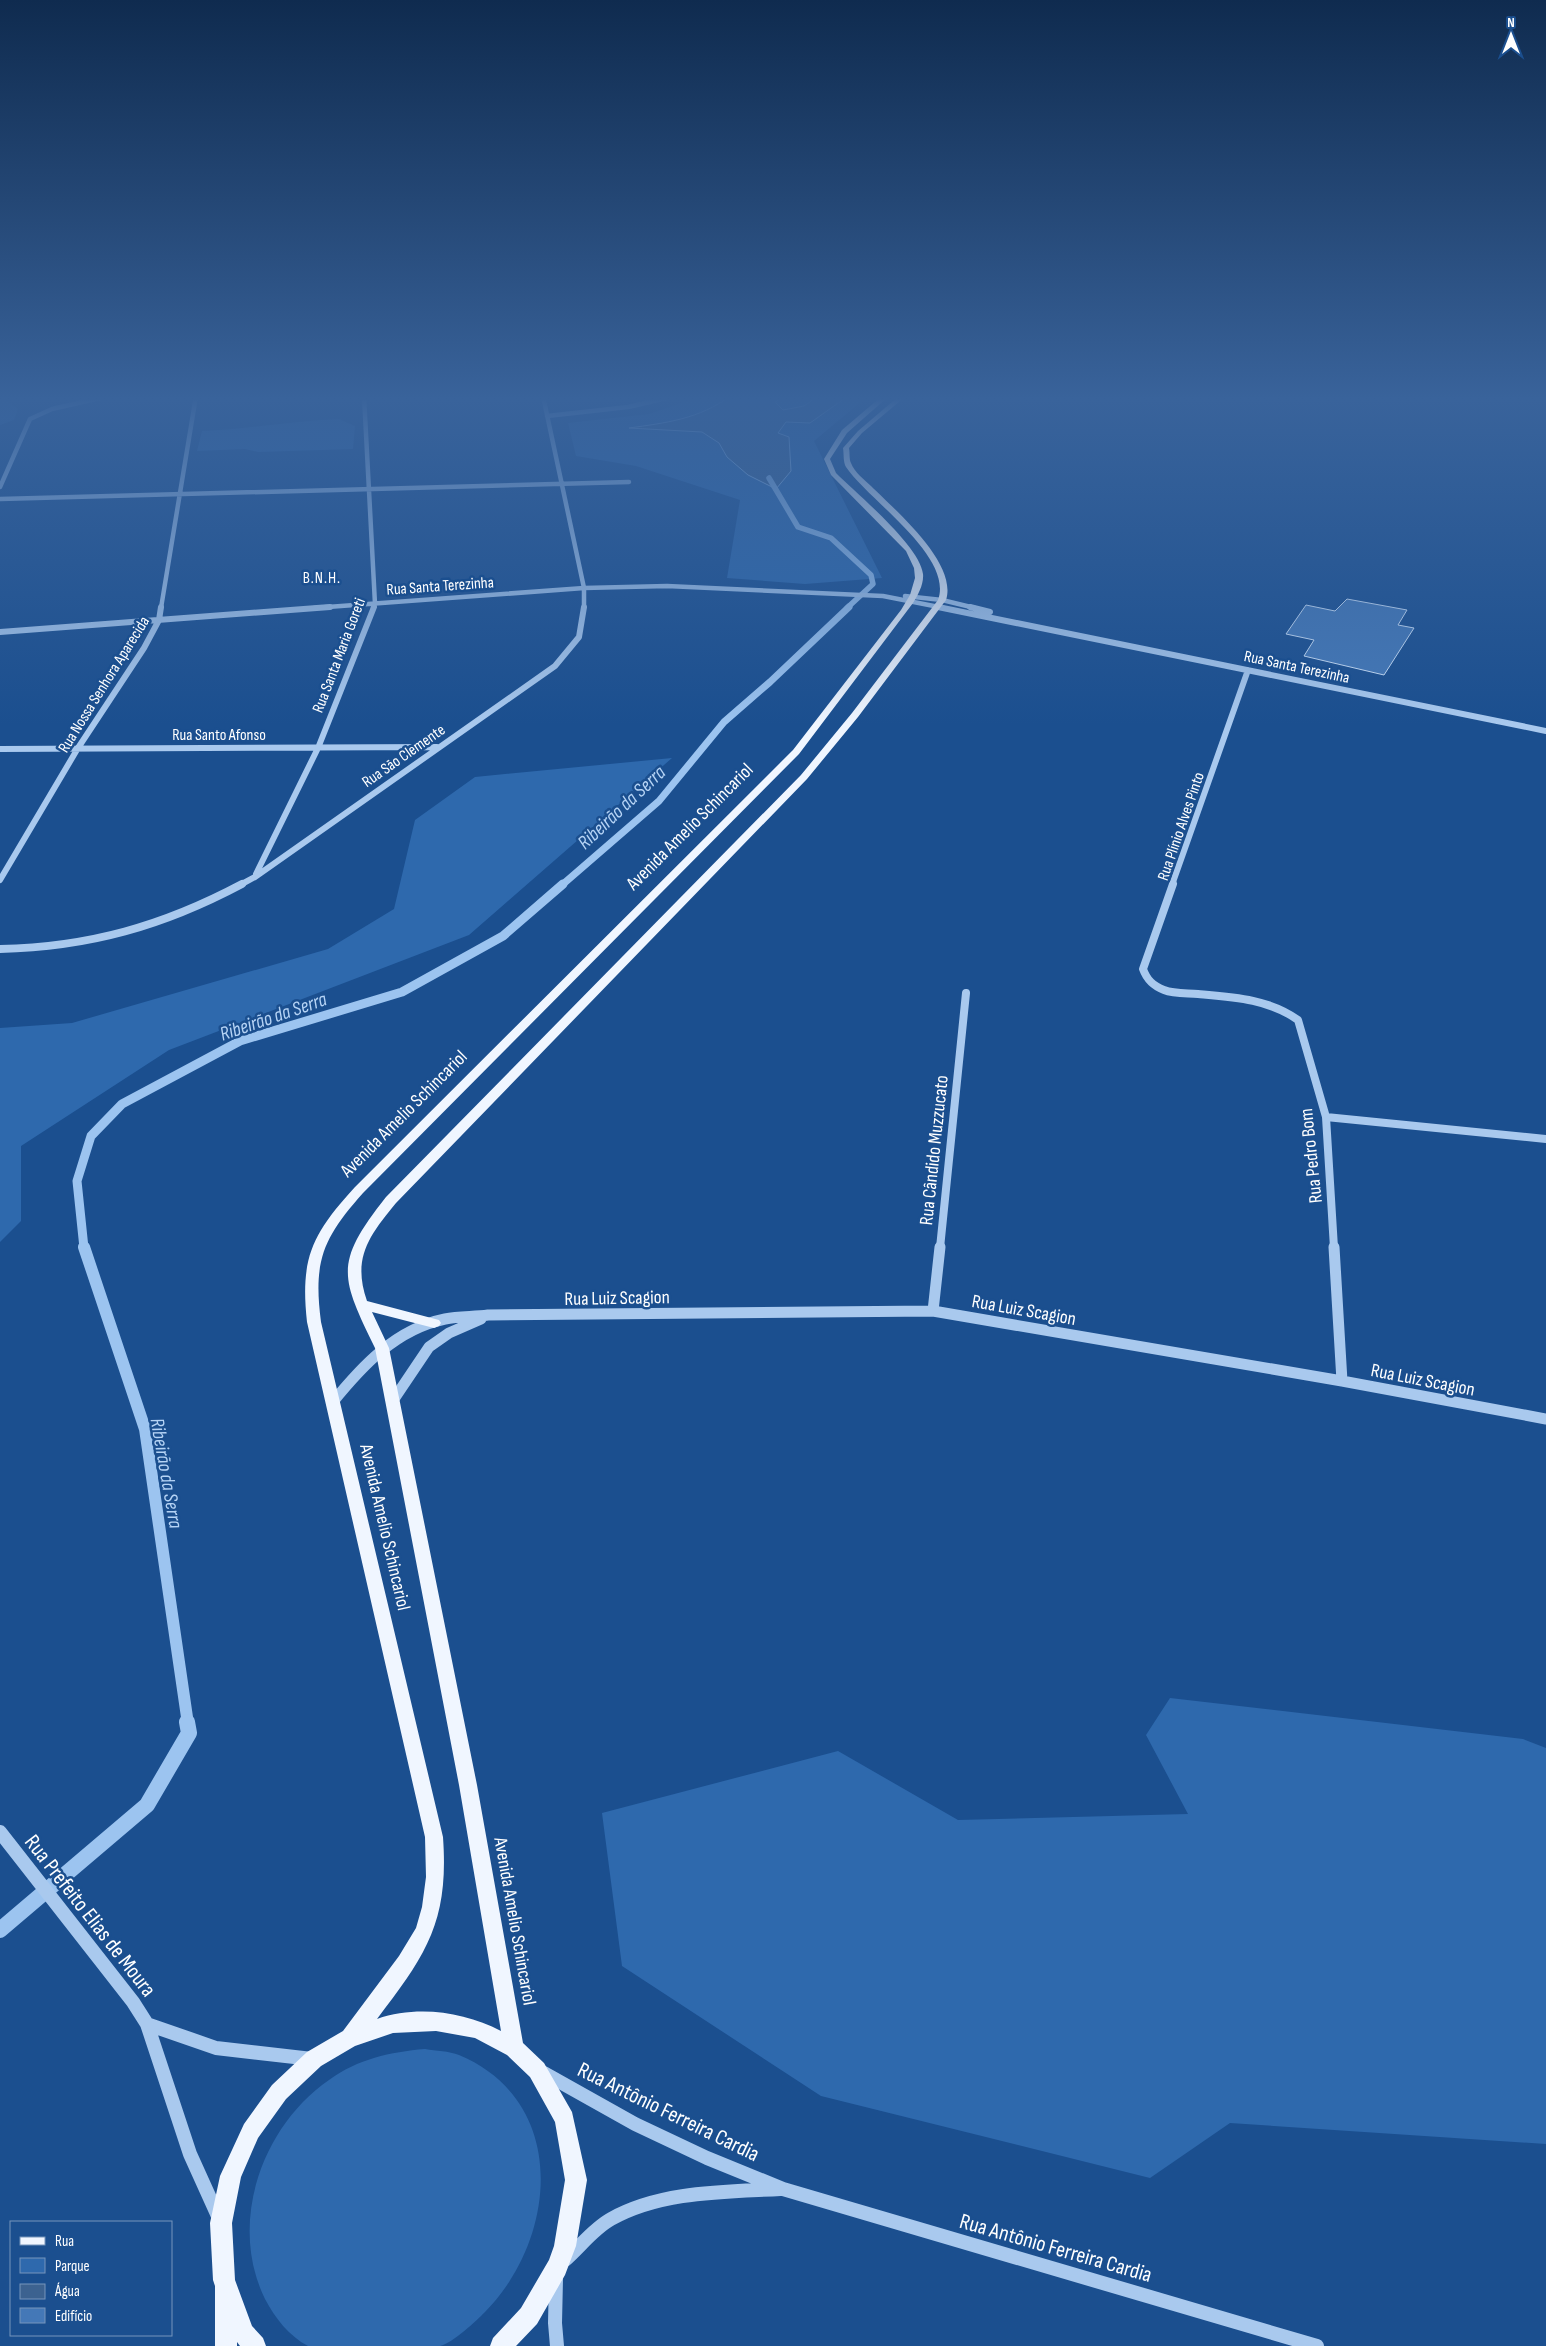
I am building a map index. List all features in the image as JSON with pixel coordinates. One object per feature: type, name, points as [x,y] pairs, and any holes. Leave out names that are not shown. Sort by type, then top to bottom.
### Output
[{"type":"main road","name":"Avenida Amelio Schincariol","points":[[350,2038],[413,1952],[429,1919],[436,1872],[434,1837],[332,1403],[309,1292],[311,1268],[319,1241],[336,1215],[796,752],[832,708],[911,599],[919,581],[920,573],[908,550],[864,505]]},
{"type":"main road","points":[[886,505],[924,547],[938,569],[945,590],[939,604]]},
{"type":"main road","name":"Avenida Amelio Schincariol","points":[[514,2048],[468,1785],[382,1348],[360,1304],[354,1287],[352,1264],[358,1246],[374,1220],[804,777],[855,715],[939,604]]},
{"type":"main road","points":[[360,1304],[434,1323]]},
{"type":"main road","name":"Avenida Amelio Schincariol","points":[[226,2346],[221,2223],[231,2176],[251,2131],[279,2092],[314,2059],[350,2038],[393,2023],[436,2020],[477,2029],[514,2048],[537,2070],[565,2119],[576,2180],[565,2246],[557,2267],[529,2316],[501,2346]]},
{"type":"main road","name":"Avenida Amelio Schincariol","points":[[224,2280],[244,2333],[255,2346]]},
{"type":"street","name":"Rua Nossa Senhora Aparecida","points":[[0,880],[78,748],[144,648],[159,620],[178,505]]},
{"type":"street","name":"Rua Santa Maria Goreti","points":[[255,877],[318,748],[375,604],[370,505]]},
{"type":"street","name":"Rua São Clemente","points":[[0,949],[37,949],[98,940],[168,920],[219,897],[255,877],[437,747],[555,666],[579,638],[584,612],[584,588],[566,505]]},
{"type":"street","name":"Rua Santa Terezinha","points":[[0,632],[584,588],[667,586],[849,593],[911,599],[939,604],[1043,628],[1546,731]]},
{"type":"street","name":"Rua Santa Terezinha","points":[[911,599],[1043,628]]},
{"type":"street","name":"Rua Plínio Alves Pinto","points":[[1154,986],[1146,979],[1143,969],[1248,670]]},
{"type":"street","name":"Rua Santo Afonso","points":[[0,748],[437,747]]},
{"type":"street","name":"Rua Pedro Bom","points":[[1154,986],[1166,991],[1272,1005],[1291,1013],[1298,1020],[1326,1117],[1342,1381]]},
{"type":"street","name":"Rua Cândido Muzzucato","points":[[933,1311],[966,992]]},
{"type":"street","points":[[1326,1117],[1546,1139]]},
{"type":"street","name":"Rua Luiz Scagion","points":[[332,1403],[356,1372],[382,1348],[412,1331],[444,1319],[488,1315],[933,1311],[1342,1381],[1546,1419]]},
{"type":"street","points":[[392,1402],[429,1347],[449,1333],[488,1315]]},
{"type":"street","name":"Rua Prefeito Elias de Moura","points":[[0,1832],[133,2002],[147,2024],[190,2154],[221,2223]]},
{"type":"street","name":"Rua Prefeito Elias de Moura","points":[[147,2024],[216,2048],[314,2059]]},
{"type":"street","name":"Rua Antônio Ferreira Cardia","points":[[537,2070],[635,2124],[707,2158],[782,2189],[1302,2344],[1317,2346]]},
{"type":"street","name":"Rua Antônio Ferreira Cardia","points":[[557,2267],[610,2220],[662,2199],[700,2194],[782,2189]]},
{"type":"street","points":[[557,2267],[555,2323],[557,2346]]},
{"type":"green space","points":[[739,505],[846,505],[882,578],[805,584],[727,578]]},
{"type":"green space","points":[[672,758],[469,935],[169,1050],[21,1146],[21,1221],[0,1242],[0,1028],[72,1023],[328,949],[394,909],[415,820],[475,777]]},
{"type":"green space","points":[[1170,1698],[1523,1739],[1546,1748],[1546,2144],[1230,2123],[1150,2178],[821,2096],[622,1966],[602,1813],[838,1751],[958,1820],[1188,1814],[1146,1735]]},
{"type":"green space","points":[[425,2049],[459,2055],[495,2076],[520,2104],[535,2137],[541,2173],[538,2210],[527,2247],[509,2282],[485,2312],[464,2331],[445,2344],[440,2346],[308,2346],[289,2332],[273,2313],[265,2299],[254,2270],[250,2240],[251,2209],[258,2179],[269,2150],[285,2124],[305,2100],[329,2080],[351,2067],[375,2058],[399,2052]]},
{"type":"building","points":[[1347,599],[1407,610],[1398,625],[1414,628],[1384,675],[1304,656],[1314,640],[1286,634],[1306,605],[1335,611]]},
{"type":"waterway","name":"Ribeirão da Serra","points":[[785,505],[798,527],[831,538],[871,575],[873,584],[847,608]]},
{"type":"waterway","name":"Ribeirão da Serra","points":[[562,885],[659,801],[724,722],[770,682],[849,607]]},
{"type":"waterway","name":"Ribeirão da Serra","points":[[84,1248],[77,1181],[91,1136],[122,1104],[240,1041],[402,992],[503,936],[563,884]]},
{"type":"waterway","name":"Ribeirão da Serra","points":[[84,1247],[145,1429],[188,1724]]},
{"type":"waterway","name":"Ribeirão da Serra","points":[[0,1930],[147,1805],[189,1733],[187,1722]]},
{"type":"district","name":"B.N.H.","points":[[322,577]]}]
